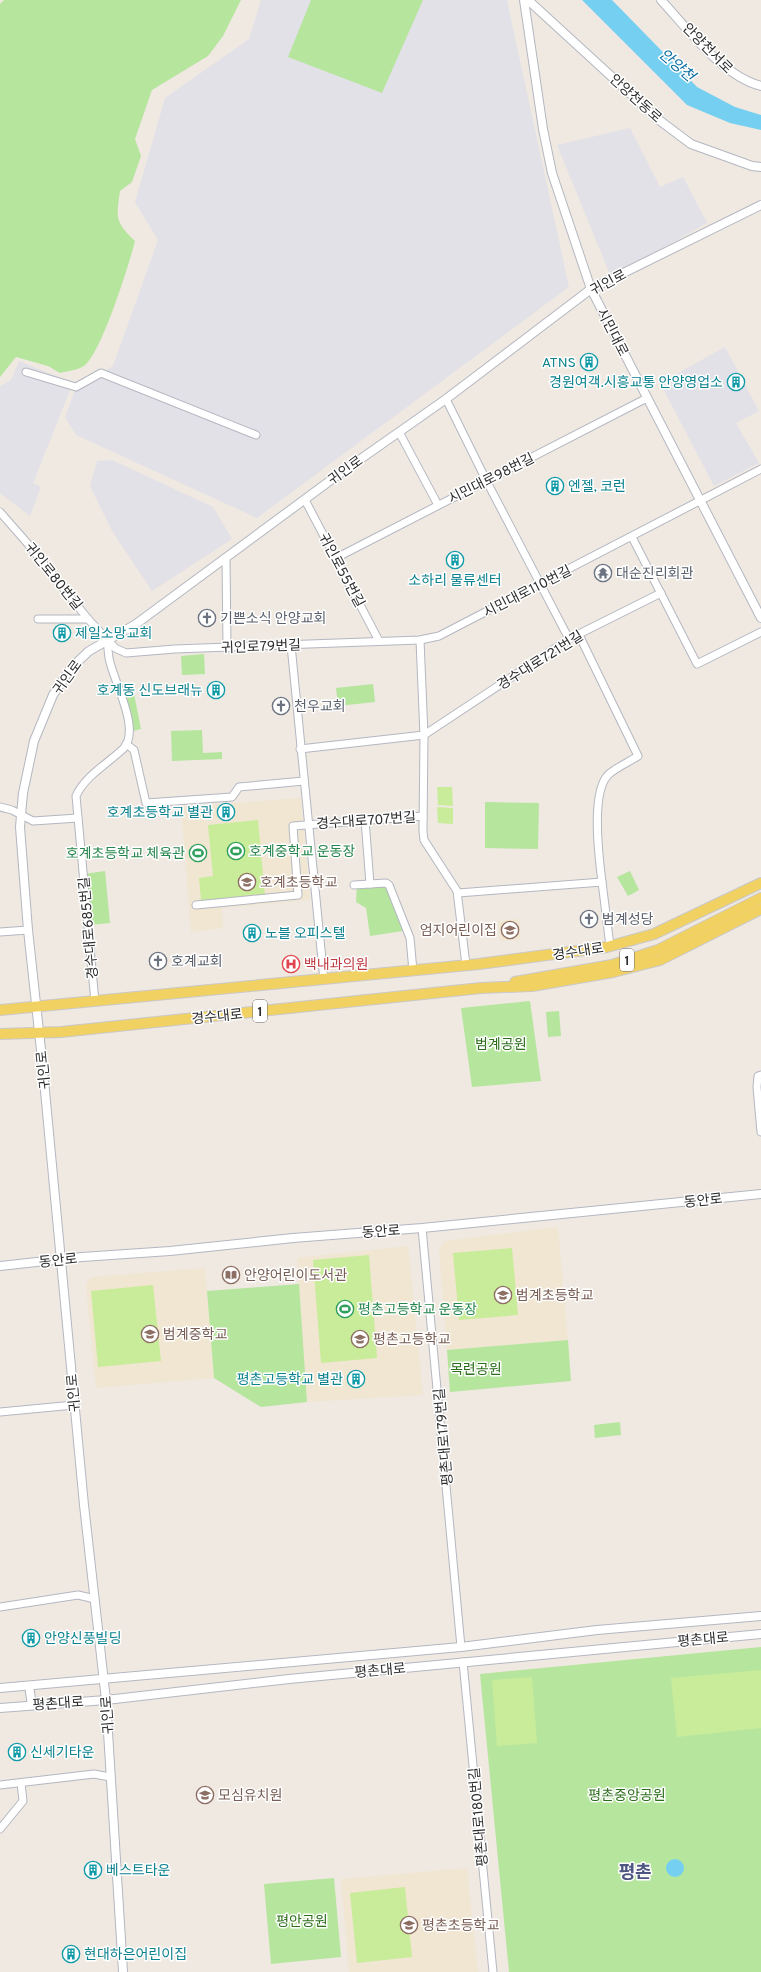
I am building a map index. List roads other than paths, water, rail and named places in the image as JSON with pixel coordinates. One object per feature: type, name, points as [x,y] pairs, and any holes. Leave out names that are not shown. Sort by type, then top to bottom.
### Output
[{"type":"main road","name":"경수대로","points":[[479,964],[544,957],[610,946],[654,934],[761,883]]},
{"type":"main road","name":"경수대로","points":[[0,1010],[324,980],[466,965],[543,961],[609,953],[655,940],[761,889]]},
{"type":"main road","name":"경수대로","points":[[0,1034],[62,1032],[481,988],[612,966],[658,950],[761,898]]},
{"type":"main road","name":"경수대로","points":[[481,988],[532,986],[613,972],[660,960],[761,909]]},
{"type":"street","name":"시민대로","points":[[524,0],[542,129],[552,174],[591,289],[761,618]]},
{"type":"street","name":"안양천동로","points":[[528,0],[659,120],[685,139],[698,146],[752,166],[761,167]]},
{"type":"street","name":"안양천서로","points":[[661,0],[721,64],[735,75],[750,83],[761,86]]},
{"type":"street","name":"귀인로","points":[[123,1972],[115,1819],[110,1776],[104,1678],[74,1405],[28,930],[20,814],[34,741],[53,695],[71,668],[89,651],[136,624],[398,432],[446,399],[591,289],[761,205]]},
{"type":"street","points":[[26,372],[76,387],[101,373],[256,435]]},
{"type":"street","name":"시민대로98번길","points":[[336,558],[646,398]]},
{"type":"street","points":[[446,399],[486,480],[569,639]]},
{"type":"street","points":[[398,432],[438,505]]},
{"type":"street","name":"시민대로110번길","points":[[420,640],[439,636],[700,502],[761,469]]},
{"type":"street","name":"귀인로55번길","points":[[305,500],[379,641]]},
{"type":"street","name":"귀인로80번길","points":[[0,512],[107,640]]},
{"type":"street","points":[[632,537],[697,664],[761,632]]},
{"type":"street","points":[[226,558],[227,648]]},
{"type":"street","name":"경수대로721번길","points":[[424,735],[569,639],[661,593]]},
{"type":"street","points":[[38,619],[88,619]]},
{"type":"street","points":[[579,634],[638,756],[608,775],[597,804],[598,840],[610,946]]},
{"type":"street","points":[[107,640],[109,659],[129,720],[129,738],[126,744],[134,750],[146,803],[232,797],[240,787],[304,781]]},
{"type":"street","name":"귀인로79번길","points":[[107,640],[115,648],[126,653],[175,649],[420,640]]},
{"type":"street","points":[[420,640],[424,735],[424,840],[458,893],[466,965]]},
{"type":"street","name":"경수대로707번길","points":[[291,645],[300,749],[309,824],[324,980]]},
{"type":"street","points":[[300,749],[424,735]]},
{"type":"street","name":"경수대로685번길","points":[[95,1002],[76,796],[81,786],[125,748],[126,744]]},
{"type":"street","points":[[0,807],[20,814],[33,821],[78,818]]},
{"type":"street","name":"경수대로707번길","points":[[309,824],[423,816]]},
{"type":"street","points":[[365,820],[370,884]]},
{"type":"street","points":[[196,905],[298,895],[293,826],[309,824]]},
{"type":"street","points":[[458,893],[602,882]]},
{"type":"street","points":[[354,885],[386,883],[389,885],[410,938],[413,971]]},
{"type":"street","points":[[0,932],[28,930]]},
{"type":"street","points":[[761,1075],[758,1076],[757,1087],[761,1132]]},
{"type":"street","name":"동안로","points":[[0,1266],[61,1259],[170,1252],[293,1238],[422,1228],[761,1194]]},
{"type":"street","name":"평촌대로179번길","points":[[422,1228],[461,1647]]},
{"type":"street","points":[[0,1412],[74,1405]]},
{"type":"street","points":[[0,1607],[78,1595],[95,1599]]},
{"type":"street","name":"평촌대로","points":[[0,1688],[461,1647],[597,1630],[761,1616]]},
{"type":"street","name":"평촌대로","points":[[0,1708],[106,1700],[289,1679],[761,1634]]},
{"type":"street","name":"평촌대로180번길","points":[[463,1662],[493,1972]]},
{"type":"street","points":[[29,1686],[32,1705]]},
{"type":"street","points":[[0,1785],[94,1774],[110,1776]]},
{"type":"street","points":[[0,1829],[23,1802],[21,1783]]},
{"type":"water","points":[[582,0],[612,0],[697,87],[735,107],[761,115],[761,130],[730,123],[687,105]]},
{"type":"water","points":[[671,1859],[679,1859],[684,1864],[682,1875],[679,1877],[671,1877],[666,1872],[666,1864]]},
{"type":"place","name":"ATNS","points":[[589,362]]},
{"type":"place","name":"경원여객.시흥교통 안양영업소","points":[[736,382]]},
{"type":"place","name":"엔젤, 코런","points":[[555,486]]},
{"type":"place","name":"소하리 물류센터","points":[[455,560]]},
{"type":"place","name":"대순진리회관","points":[[603,573]]},
{"type":"place","name":"기쁜소식 안양교회","points":[[207,618]]},
{"type":"place","name":"제일소망교회","points":[[62,633]]},
{"type":"place","name":"호계동 신도브래뉴","points":[[216,690]]},
{"type":"place","name":"천우교회","points":[[281,706]]},
{"type":"place","name":"호계초등학교 별관","points":[[226,812]]},
{"type":"place","name":"호계중학교 운동장","points":[[236,851]]},
{"type":"place","name":"호계초등학교 체육관","points":[[198,853]]},
{"type":"place","name":"호계초등학교","points":[[247,882]]},
{"type":"place","name":"범계성당","points":[[589,919]]},
{"type":"place","name":"엄지어린이집","points":[[510,930]]},
{"type":"place","name":"노블 오피스텔","points":[[252,933]]},
{"type":"place","name":"호계교회","points":[[158,961]]},
{"type":"place","name":"백내과의원","points":[[291,964]]},
{"type":"place","name":"안양어린이도서관","points":[[231,1275]]},
{"type":"place","name":"범계초등학교","points":[[503,1295]]},
{"type":"place","name":"평촌고등학교 운동장","points":[[345,1309]]},
{"type":"place","name":"범계중학교","points":[[150,1334]]},
{"type":"place","name":"평촌고등학교","points":[[360,1339]]},
{"type":"place","name":"평촌고등학교 별관","points":[[356,1379]]},
{"type":"place","name":"안양신풍빌딩","points":[[31,1638]]},
{"type":"place","name":"신세기타운","points":[[17,1752]]},
{"type":"place","name":"모심유치원","points":[[205,1795]]},
{"type":"place","name":"베스트타운","points":[[93,1870]]},
{"type":"place","name":"평촌초등학교","points":[[409,1925]]},
{"type":"place","name":"현대하은어린이집","points":[[71,1954]]},
{"type":"district","name":"평촌","points":[[635,1872]]},
{"type":"water label","name":"안양천","points":[[677,65]]},
{"type":"park label","name":"범계공원","points":[[501,1044]]},
{"type":"park label","name":"목련공원","points":[[476,1369]]},
{"type":"park label","name":"평촌중앙공원","points":[[627,1795]]},
{"type":"park label","name":"평안공원","points":[[302,1921]]}]
